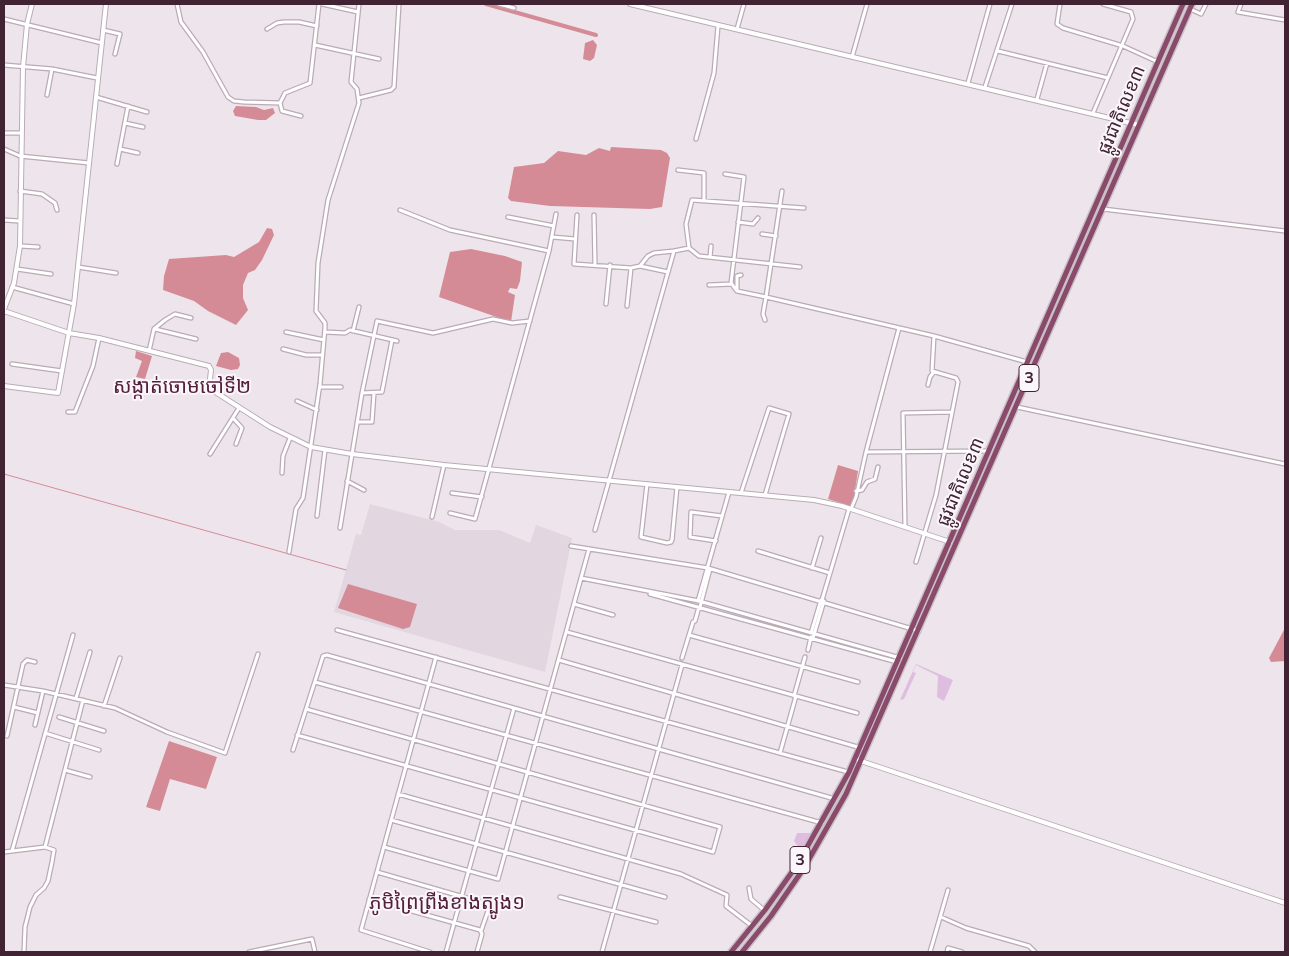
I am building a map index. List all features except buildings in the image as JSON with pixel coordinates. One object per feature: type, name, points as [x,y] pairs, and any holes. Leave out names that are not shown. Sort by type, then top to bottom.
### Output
[{"type":"highway","name":"ផ្លូវជាតិលេខ៣","points":[[731,952],[765,910],[797,865],[836,799],[849,772],[1183,4]]},
{"type":"highway","name":"ផ្លូវជាតិលេខ៣","points":[[742,952],[771,916],[804,868],[832,820],[862,761],[1190,6]]},
{"type":"street","points":[[32,4],[27,24],[22,67],[20,246],[17,269],[4,310],[68,333],[99,338],[209,366],[211,370],[209,388],[290,438],[325,450],[444,466],[814,500],[850,509],[950,542]]},
{"type":"street","points":[[4,386],[57,394],[63,372],[74,304],[106,4]]},
{"type":"street","points":[[177,4],[181,22],[203,52],[228,97],[244,102],[280,103]]},
{"type":"street","points":[[302,116],[282,111],[280,103],[285,93],[310,83],[321,4],[359,12]]},
{"type":"street","points":[[289,552],[296,509],[303,498],[320,387],[325,323],[316,311],[318,262],[328,200],[358,109],[359,98],[357,89],[351,82],[359,4]]},
{"type":"street","points":[[359,98],[391,90],[394,86],[399,4]]},
{"type":"street","points":[[499,4],[514,8]]},
{"type":"street","points":[[630,4],[1037,99],[1139,125]]},
{"type":"street","points":[[736,30],[744,4]]},
{"type":"street","points":[[852,57],[867,4]]},
{"type":"street","points":[[968,83],[990,4]]},
{"type":"street","points":[[985,87],[998,52],[1012,4]]},
{"type":"street","points":[[1060,4],[1057,24],[1123,46],[1158,62]]},
{"type":"street","points":[[1092,113],[1123,46],[1134,16],[1131,12],[1103,4]]},
{"type":"street","points":[[1190,6],[1201,14],[1206,4]]},
{"type":"street","points":[[1241,4],[1238,11],[1285,20]]},
{"type":"street","points":[[4,19],[102,43]]},
{"type":"street","points":[[267,29],[277,23],[284,22],[299,22],[317,26]]},
{"type":"street","points":[[696,139],[714,73],[718,26]]},
{"type":"street","points":[[103,30],[120,34],[115,54]]},
{"type":"street","points":[[315,45],[379,59]]},
{"type":"street","points":[[998,52],[1108,78]]},
{"type":"street","points":[[1037,99],[1047,63]]},
{"type":"street","points":[[4,65],[52,69],[97,78]]},
{"type":"street","points":[[47,95],[52,69]]},
{"type":"street","points":[[95,97],[148,112]]},
{"type":"street","points":[[117,164],[128,106]]},
{"type":"street","points":[[125,123],[143,127]]},
{"type":"street","points":[[4,133],[21,133]]},
{"type":"street","points":[[4,149],[20,156],[89,163]]},
{"type":"street","points":[[120,149],[138,153]]},
{"type":"street","points":[[678,170],[704,173],[704,201]]},
{"type":"street","points":[[725,174],[744,178],[733,260],[732,284],[737,291],[934,336],[1028,362]]},
{"type":"street","points":[[765,320],[763,314],[782,190]]},
{"type":"street","points":[[20,191],[42,194],[55,203],[57,210]]},
{"type":"street","points":[[800,267],[699,256],[689,248],[686,224],[691,202],[704,201],[804,208]]},
{"type":"street","points":[[1103,209],[1285,231]]},
{"type":"street","points":[[400,210],[450,230],[549,251]]},
{"type":"street","points":[[450,513],[476,519],[549,251],[556,214]]},
{"type":"street","points":[[577,215],[574,263],[631,268],[640,266],[668,272]]},
{"type":"street","points":[[594,215],[595,265]]},
{"type":"street","points":[[508,217],[554,226]]},
{"type":"street","points":[[738,222],[753,224],[758,218]]},
{"type":"street","points":[[4,220],[19,221]]},
{"type":"street","points":[[762,234],[776,236]]},
{"type":"street","points":[[552,237],[575,239]]},
{"type":"street","points":[[20,246],[38,247]]},
{"type":"street","points":[[710,257],[711,246]]},
{"type":"street","points":[[640,266],[648,256],[660,251],[689,248]]},
{"type":"street","points":[[596,530],[674,251]]},
{"type":"street","points":[[606,304],[610,265]]},
{"type":"street","points":[[78,267],[116,272]]},
{"type":"street","points":[[627,306],[631,268]]},
{"type":"street","points":[[17,269],[51,274]]},
{"type":"street","points":[[737,291],[737,276],[742,275]]},
{"type":"street","points":[[709,285],[732,284]]},
{"type":"street","points":[[12,287],[74,304]]},
{"type":"street","points":[[353,331],[359,307]]},
{"type":"street","points":[[149,351],[154,329],[173,315],[191,318]]},
{"type":"street","points":[[340,528],[362,393],[377,321],[432,333],[493,319],[512,322],[530,321]]},
{"type":"street","points":[[808,650],[850,509],[856,497],[856,490],[900,328]]},
{"type":"street","points":[[154,329],[196,338]]},
{"type":"street","points":[[325,332],[345,333],[353,331],[397,341]]},
{"type":"street","points":[[286,332],[324,340]]},
{"type":"street","points":[[928,385],[930,376],[933,373],[934,336]]},
{"type":"street","points":[[68,412],[75,412],[93,366],[99,338]]},
{"type":"street","points":[[362,393],[382,392],[392,340]]},
{"type":"street","points":[[283,349],[306,355],[322,355]]},
{"type":"street","points":[[12,364],[63,372]]},
{"type":"street","points":[[916,562],[926,534],[945,450],[958,379],[933,373]]},
{"type":"street","points":[[320,387],[341,387]]},
{"type":"street","points":[[357,422],[372,422],[374,393]]},
{"type":"street","points":[[297,402],[317,410]]},
{"type":"street","points":[[1017,407],[1285,464]]},
{"type":"street","points":[[210,454],[239,408]]},
{"type":"street","points":[[741,493],[769,408],[789,414],[765,495]]},
{"type":"street","points":[[905,527],[903,413],[952,412]]},
{"type":"street","points":[[233,418],[242,428],[236,444]]},
{"type":"street","points":[[282,473],[283,456],[290,438]]},
{"type":"street","points":[[317,516],[325,450]]},
{"type":"street","points":[[866,452],[990,451]]},
{"type":"street","points":[[432,517],[444,466]]},
{"type":"street","points":[[856,490],[862,490],[867,482],[875,479],[878,467]]},
{"type":"street","points":[[347,481],[364,490]]},
{"type":"street","points":[[647,484],[641,538],[667,543],[672,540],[677,486]]},
{"type":"street","points":[[682,658],[699,607],[729,491]]},
{"type":"street","points":[[452,493],[482,497]]},
{"type":"street","points":[[716,541],[690,537],[691,512],[722,516]]},
{"type":"street","points":[[812,568],[821,538]]},
{"type":"street","points":[[571,546],[709,568],[822,600],[919,631]]},
{"type":"street","points":[[384,847],[498,879],[589,549]]},
{"type":"street","points":[[758,551],[830,573]]},
{"type":"street","points":[[581,578],[700,601],[899,660]]},
{"type":"street","points":[[623,587],[899,660]]},
{"type":"street","points":[[574,604],[613,615]]},
{"type":"street","points":[[337,630],[849,772]]},
{"type":"street","points":[[566,632],[857,713]]},
{"type":"street","points":[[689,634],[858,682]]},
{"type":"street","points":[[12,851],[73,635]]},
{"type":"street","points":[[76,698],[90,652]]},
{"type":"street","points":[[4,685],[43,691],[115,708],[167,732],[226,753],[258,654]]},
{"type":"street","points":[[293,750],[323,656],[327,655],[836,799]]},
{"type":"street","points":[[430,952],[361,930],[436,657]]},
{"type":"street","points":[[780,753],[805,657]]},
{"type":"street","points":[[104,706],[120,658]]},
{"type":"street","points":[[559,660],[788,725],[860,747],[866,751]]},
{"type":"street","points":[[7,736],[25,662],[35,662]]},
{"type":"street","points":[[602,952],[682,665]]},
{"type":"street","points":[[315,682],[822,824]]},
{"type":"street","points":[[35,724],[43,691]]},
{"type":"street","points":[[45,847],[84,700]]},
{"type":"street","points":[[14,707],[38,713]]},
{"type":"street","points":[[297,735],[713,852],[720,827],[306,708]]},
{"type":"street","points":[[446,952],[514,708]]},
{"type":"street","points":[[59,717],[104,731]]},
{"type":"street","points":[[45,733],[98,750]]},
{"type":"street","points":[[855,758],[1285,903]]},
{"type":"street","points":[[65,770],[90,777]]},
{"type":"street","points":[[398,794],[681,874],[727,895],[726,906],[752,927]]},
{"type":"street","points":[[391,820],[665,896]]},
{"type":"street","points":[[4,852],[45,847],[54,850],[48,880],[44,888],[36,895],[30,907],[25,927],[24,952]]},
{"type":"street","points":[[377,872],[489,906],[477,952]]},
{"type":"street","points":[[749,888],[751,899],[765,910]]},
{"type":"street","points":[[930,952],[948,890]]},
{"type":"street","points":[[560,897],[656,922]]},
{"type":"street","points":[[369,899],[455,922],[481,931]]},
{"type":"street","points":[[941,917],[966,928],[1029,946],[1035,952]]},
{"type":"street","points":[[249,952],[312,939],[315,952]]},
{"type":"street","points":[[947,952],[948,948],[962,952]]},
{"type":"shaded area","points":[[593,40],[597,45],[594,58],[590,61],[583,59],[585,43]]},
{"type":"shaded area","points":[[236,106],[256,107],[264,110],[273,108],[275,113],[266,120],[235,116],[233,111]]},
{"type":"shaded area","points":[[611,147],[661,150],[667,153],[670,158],[662,207],[650,209],[550,206],[511,201],[508,198],[514,167],[544,163],[558,151],[586,155],[599,148],[610,151]]},
{"type":"shaded area","points":[[267,228],[272,229],[274,235],[262,260],[255,270],[248,273],[243,285],[243,298],[248,310],[236,325],[208,311],[194,301],[163,290],[164,276],[169,259],[226,255],[234,257],[259,242]]},
{"type":"shaded area","points":[[471,249],[505,256],[522,262],[517,289],[510,288],[508,292],[515,295],[511,322],[439,297],[450,252]]},
{"type":"shaded area","points":[[136,351],[152,356],[145,379],[136,377],[142,361],[135,358]]},
{"type":"shaded area","points":[[228,352],[239,358],[240,365],[238,369],[231,370],[216,366],[221,353]]},
{"type":"shaded area","points":[[838,465],[858,471],[854,497],[850,506],[828,499]]},
{"type":"shaded area","points":[[370,504],[439,522],[455,530],[499,530],[530,543],[536,525],[572,538],[545,672],[334,612],[356,534],[361,535]]},
{"type":"shaded area","points":[[348,584],[417,604],[410,627],[403,629],[338,608]]},
{"type":"shaded area","points":[[1285,628],[1285,661],[1271,662],[1269,658]]},
{"type":"shaded area","points":[[916,664],[953,680],[944,701],[937,697],[938,676],[916,665],[913,672],[916,673],[904,699],[900,700]]},
{"type":"shaded area","points":[[169,741],[217,757],[206,789],[170,779],[160,811],[146,807]]},
{"type":"shaded area","points":[[797,833],[811,833],[801,851],[794,841]]},
{"type":"waterway","points":[[486,4],[596,35]]},
{"type":"waterway","points":[[4,474],[346,570]]},
{"type":"district","name":"សង្កាត់ចោមចៅទី២","points":[[182,387]]},
{"type":"district","name":"ភូមិព្រៃព្រីងខាងត្បូង១","points":[[447,903]]}]
